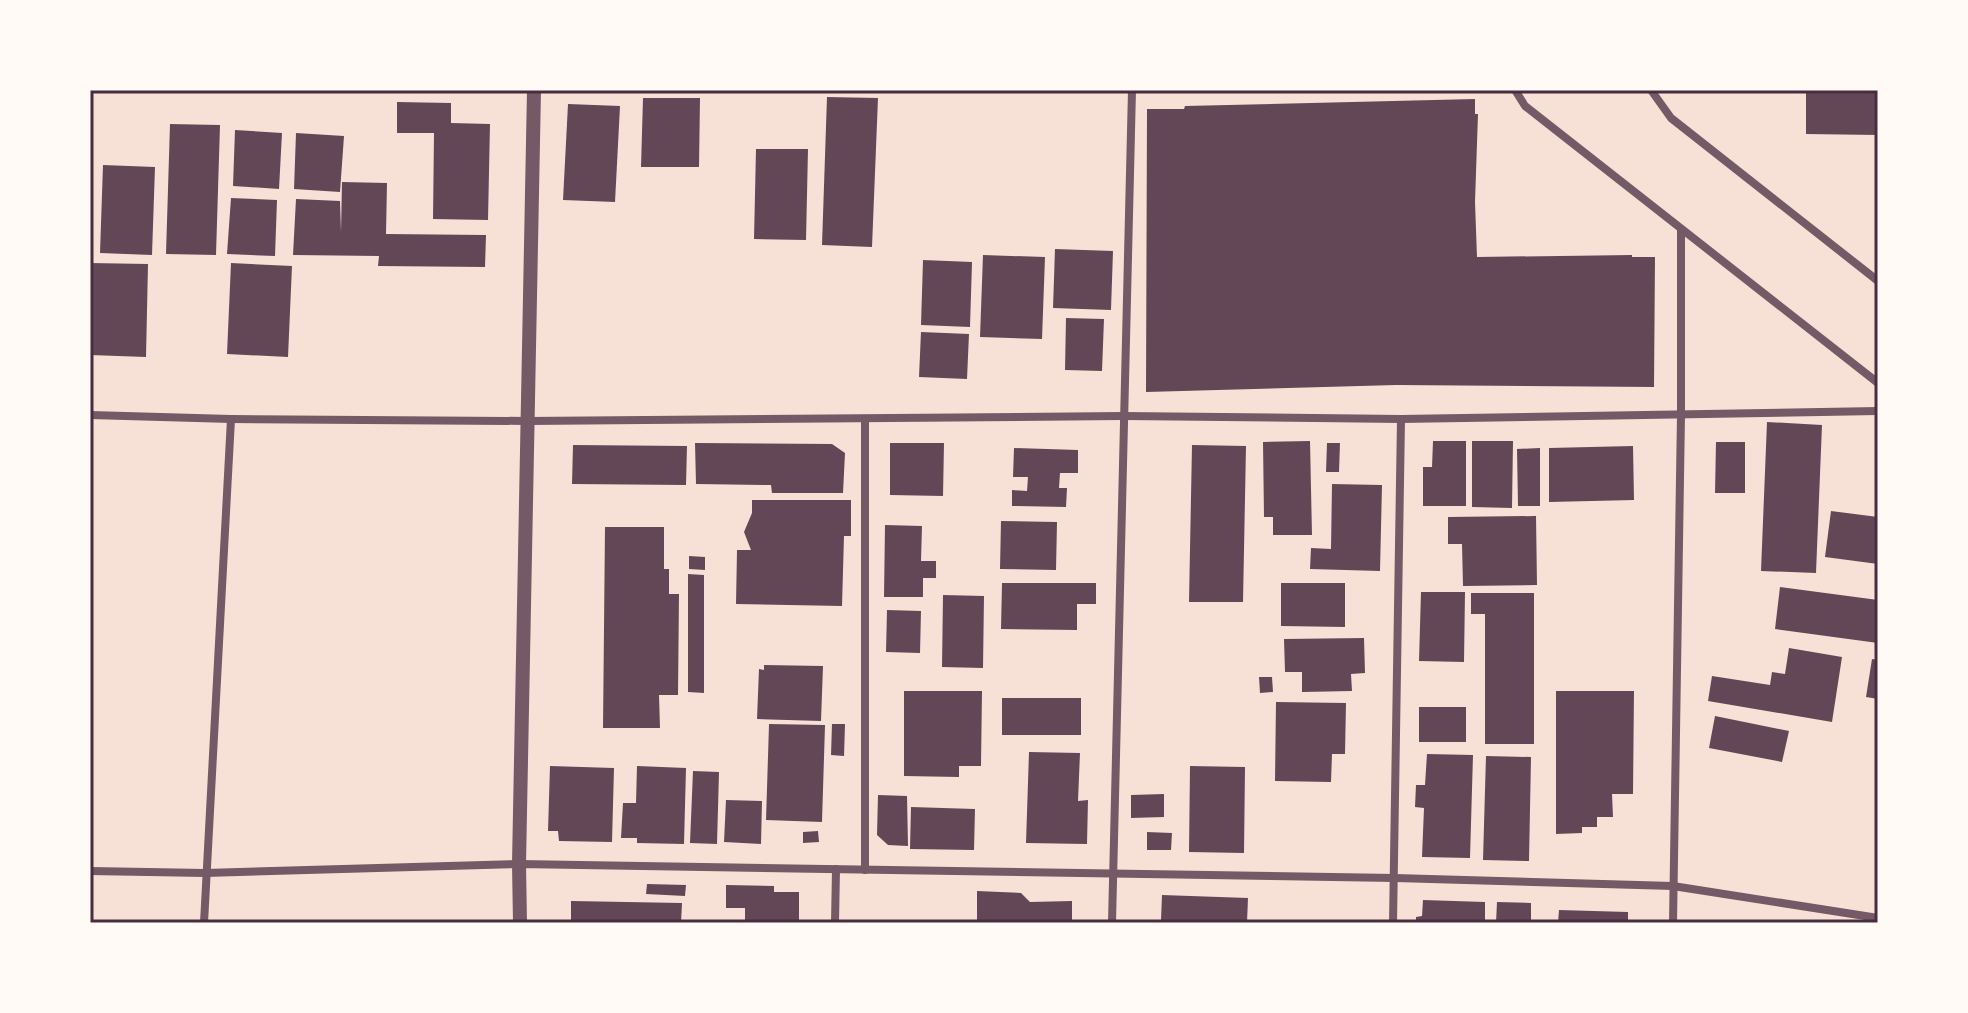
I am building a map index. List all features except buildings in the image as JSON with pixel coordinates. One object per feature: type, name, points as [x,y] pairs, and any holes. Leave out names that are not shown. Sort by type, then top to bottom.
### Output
[{"type":"street","points":[[520,923],[534,90]]},
{"type":"street","points":[[1112,923],[1132,90]]},
{"type":"street","points":[[1515,90],[1525,106],[1878,383]]},
{"type":"street","points":[[1651,90],[1671,118],[1878,281]]},
{"type":"street","points":[[1673,923],[1681,230]]},
{"type":"street","points":[[90,415],[527,421],[1123,416],[1401,419],[1878,411]]},
{"type":"street","points":[[204,923],[231,419]]},
{"type":"street","points":[[1393,923],[1401,419]]},
{"type":"street","points":[[865,420],[865,870]]},
{"type":"street","points":[[90,871],[205,873],[519,864],[1395,878],[1673,886],[1878,918]]},
{"type":"street","points":[[835,923],[836,869]]}]
